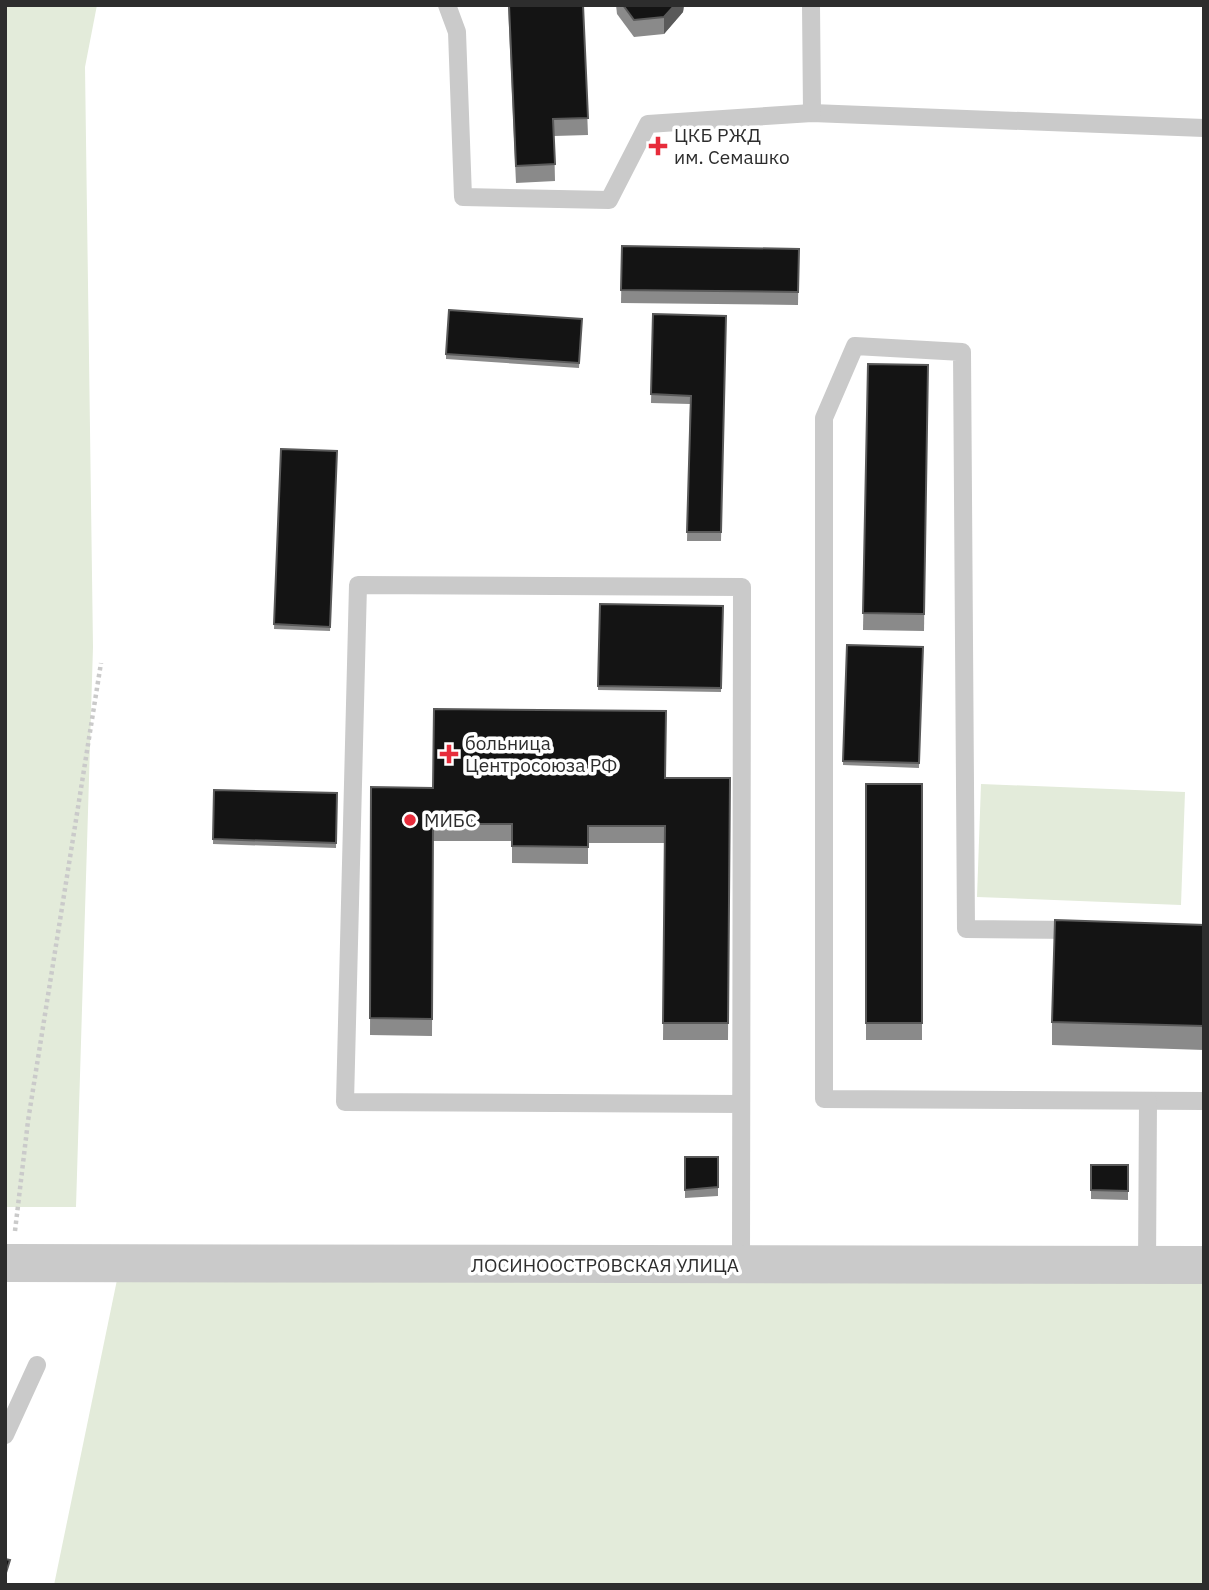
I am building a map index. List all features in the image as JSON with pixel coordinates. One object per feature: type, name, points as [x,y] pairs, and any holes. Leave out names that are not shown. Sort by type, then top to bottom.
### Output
[{"type":"street","name":"ЛОСИНООСТРОВСКАЯ УЛИЦА","points":[[8,1263],[1204,1265]]},
{"type":"lane","points":[[447,5],[457,32],[463,197],[609,200],[648,124],[812,113],[1204,128]]},
{"type":"lane","points":[[811,5],[812,113]]},
{"type":"lane","points":[[1092,930],[966,929],[962,352],[855,346],[824,418],[824,1100],[1204,1101]]},
{"type":"lane","points":[[741,1104],[345,1102],[358,585],[742,587],[741,1265]]},
{"type":"lane","points":[[1147,1267],[1148,1101]]},
{"type":"lane","points":[[5,1435],[37,1365]]},
{"type":"path","points":[[8,1263],[17,1220],[28,1121],[101,663]]},
{"type":"green space","points":[[5,5],[97,5],[85,67],[93,647],[76,1207],[5,1207]]},
{"type":"green space","points":[[981,784],[1185,792],[1181,905],[977,897]]},
{"type":"green space","points":[[1204,1273],[1204,1585],[54,1585],[118,1275]]},
{"type":"building","points":[[509,5],[583,5],[588,118],[553,119],[555,164],[516,166]]},
{"type":"building","points":[[623,5],[675,5],[664,17],[634,20]]},
{"type":"building","points":[[622,246],[799,249],[798,292],[621,290]]},
{"type":"building","points":[[449,310],[582,319],[579,363],[446,354]]},
{"type":"building","points":[[653,314],[726,316],[721,532],[687,532],[691,396],[651,394]]},
{"type":"building","points":[[868,364],[928,365],[924,614],[863,613]]},
{"type":"building","points":[[281,449],[337,451],[330,627],[274,624]]},
{"type":"building","points":[[600,604],[723,606],[721,688],[598,686]]},
{"type":"building","points":[[847,645],[923,647],[919,763],[843,761]]},
{"type":"building","points":[[434,709],[666,711],[665,778],[730,778],[728,1023],[663,1023],[665,826],[588,826],[588,847],[512,846],[512,824],[433,824],[432,1019],[370,1018],[371,787],[433,788]]},
{"type":"building","points":[[866,784],[922,784],[922,1023],[866,1023]]},
{"type":"building","points":[[214,790],[337,793],[336,843],[213,839]]},
{"type":"building","points":[[1055,920],[1204,925],[1204,1026],[1052,1022]]},
{"type":"building","points":[[685,1157],[718,1157],[718,1187],[685,1190]]},
{"type":"building","points":[[1091,1165],[1128,1165],[1128,1191],[1091,1190]]},
{"type":"building","points":[[5,1559],[10,1560],[5,1576]]},
{"type":"place","name":"ЦКБ РЖД им. Семашко","points":[[658,146]]},
{"type":"place","name":"больница Центросоюза РФ","points":[[449,754]]},
{"type":"place","name":"МИБС","points":[[410,820]]}]
